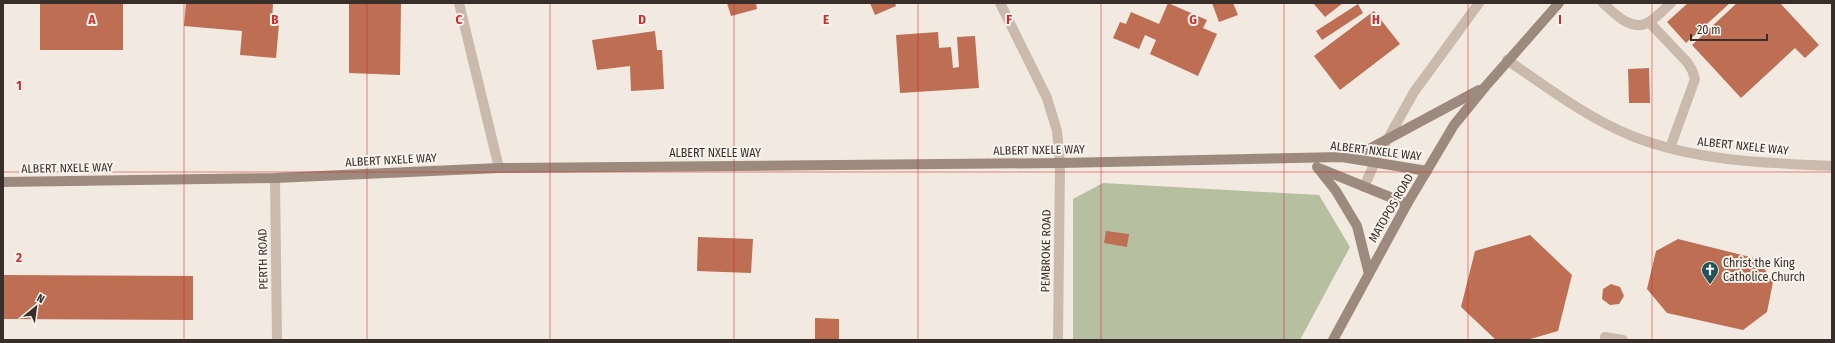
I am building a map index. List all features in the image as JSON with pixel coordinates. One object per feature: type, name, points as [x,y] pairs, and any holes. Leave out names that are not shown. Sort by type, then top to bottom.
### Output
[{"type":"main road","name":"MATOPOS ROAD","points":[[1333,340],[1407,204],[1454,126],[1507,60],[1559,3]]},
{"type":"main road","points":[[1342,157],[1371,148],[1485,87]]},
{"type":"main road","name":"ALBERT NXELE WAY","points":[[3,182],[275,178],[499,168],[1060,163],[1342,157],[1427,171]]},
{"type":"main road","points":[[1297,158],[1407,204]]},
{"type":"main road","points":[[1317,167],[1336,191],[1357,226],[1369,274]]},
{"type":"street","points":[[459,3],[499,168]]},
{"type":"street","name":"PEMBROKE ROAD","points":[[1000,3],[1047,98],[1057,131],[1060,163],[1058,340]]},
{"type":"street","points":[[1364,187],[1386,140],[1414,92],[1479,3]]},
{"type":"street","points":[[1602,3],[1621,19],[1636,26],[1649,22],[1671,3]]},
{"type":"street","points":[[1649,22],[1687,62],[1695,79],[1670,148]]},
{"type":"street","name":"ALBERT NXELE WAY","points":[[1507,60],[1594,117],[1632,136],[1689,153],[1746,162],[1832,166]]},
{"type":"street","name":"PERTH ROAD","points":[[275,178],[277,340]]},
{"type":"street","points":[[1605,340],[1605,337],[1623,340]]},
{"type":"green space","points":[[1103,183],[1319,195],[1350,247],[1300,340],[1073,340],[1073,199]]},
{"type":"building","points":[[40,3],[123,3],[123,50],[40,50]]},
{"type":"building","points":[[186,3],[273,3],[272,23],[279,24],[276,58],[240,55],[242,31],[184,26]]},
{"type":"building","points":[[349,3],[401,3],[400,75],[349,73]]},
{"type":"building","points":[[727,3],[756,3],[757,9],[731,16]]},
{"type":"building","points":[[870,3],[895,3],[896,6],[875,15]]},
{"type":"building","points":[[1168,3],[1207,20],[1203,28],[1217,34],[1198,76],[1150,54],[1156,40],[1145,35],[1139,49],[1113,38],[1120,22],[1126,24],[1131,12],[1159,24]]},
{"type":"building","points":[[1212,3],[1233,3],[1238,15],[1219,22]]},
{"type":"building","points":[[1313,3],[1343,3],[1325,17]]},
{"type":"building","points":[[1688,3],[1730,3],[1686,43],[1667,22]]},
{"type":"building","points":[[1737,3],[1780,3],[1819,45],[1805,58],[1795,48],[1741,98],[1692,45]]},
{"type":"building","points":[[1358,4],[1363,13],[1322,40],[1316,31]]},
{"type":"building","points":[[1374,11],[1400,44],[1340,90],[1314,56]]},
{"type":"building","points":[[655,31],[657,50],[662,50],[664,89],[631,91],[630,66],[597,70],[592,40]]},
{"type":"building","points":[[938,32],[939,48],[951,47],[953,68],[959,67],[957,37],[975,36],[979,88],[900,93],[896,35]]},
{"type":"building","points":[[1649,68],[1650,103],[1629,103],[1628,69]]},
{"type":"building","points":[[1106,231],[1129,234],[1127,247],[1104,243]]},
{"type":"building","points":[[1530,235],[1572,275],[1558,331],[1527,340],[1496,340],[1461,307],[1475,251]]},
{"type":"building","points":[[698,237],[753,239],[751,273],[697,271]]},
{"type":"building","name":"Christ the King Catholice Church","points":[[1678,239],[1758,259],[1773,282],[1767,312],[1743,330],[1667,313],[1647,289],[1656,251]]},
{"type":"building","points":[[3,275],[193,276],[193,320],[3,319]]},
{"type":"building","points":[[1611,284],[1620,287],[1624,296],[1619,304],[1610,305],[1602,299],[1603,289]]},
{"type":"building","points":[[815,318],[839,319],[839,340],[815,340]]},
{"type":"place","name":"Christ the King Catholice Church","points":[[1710,285]]}]
